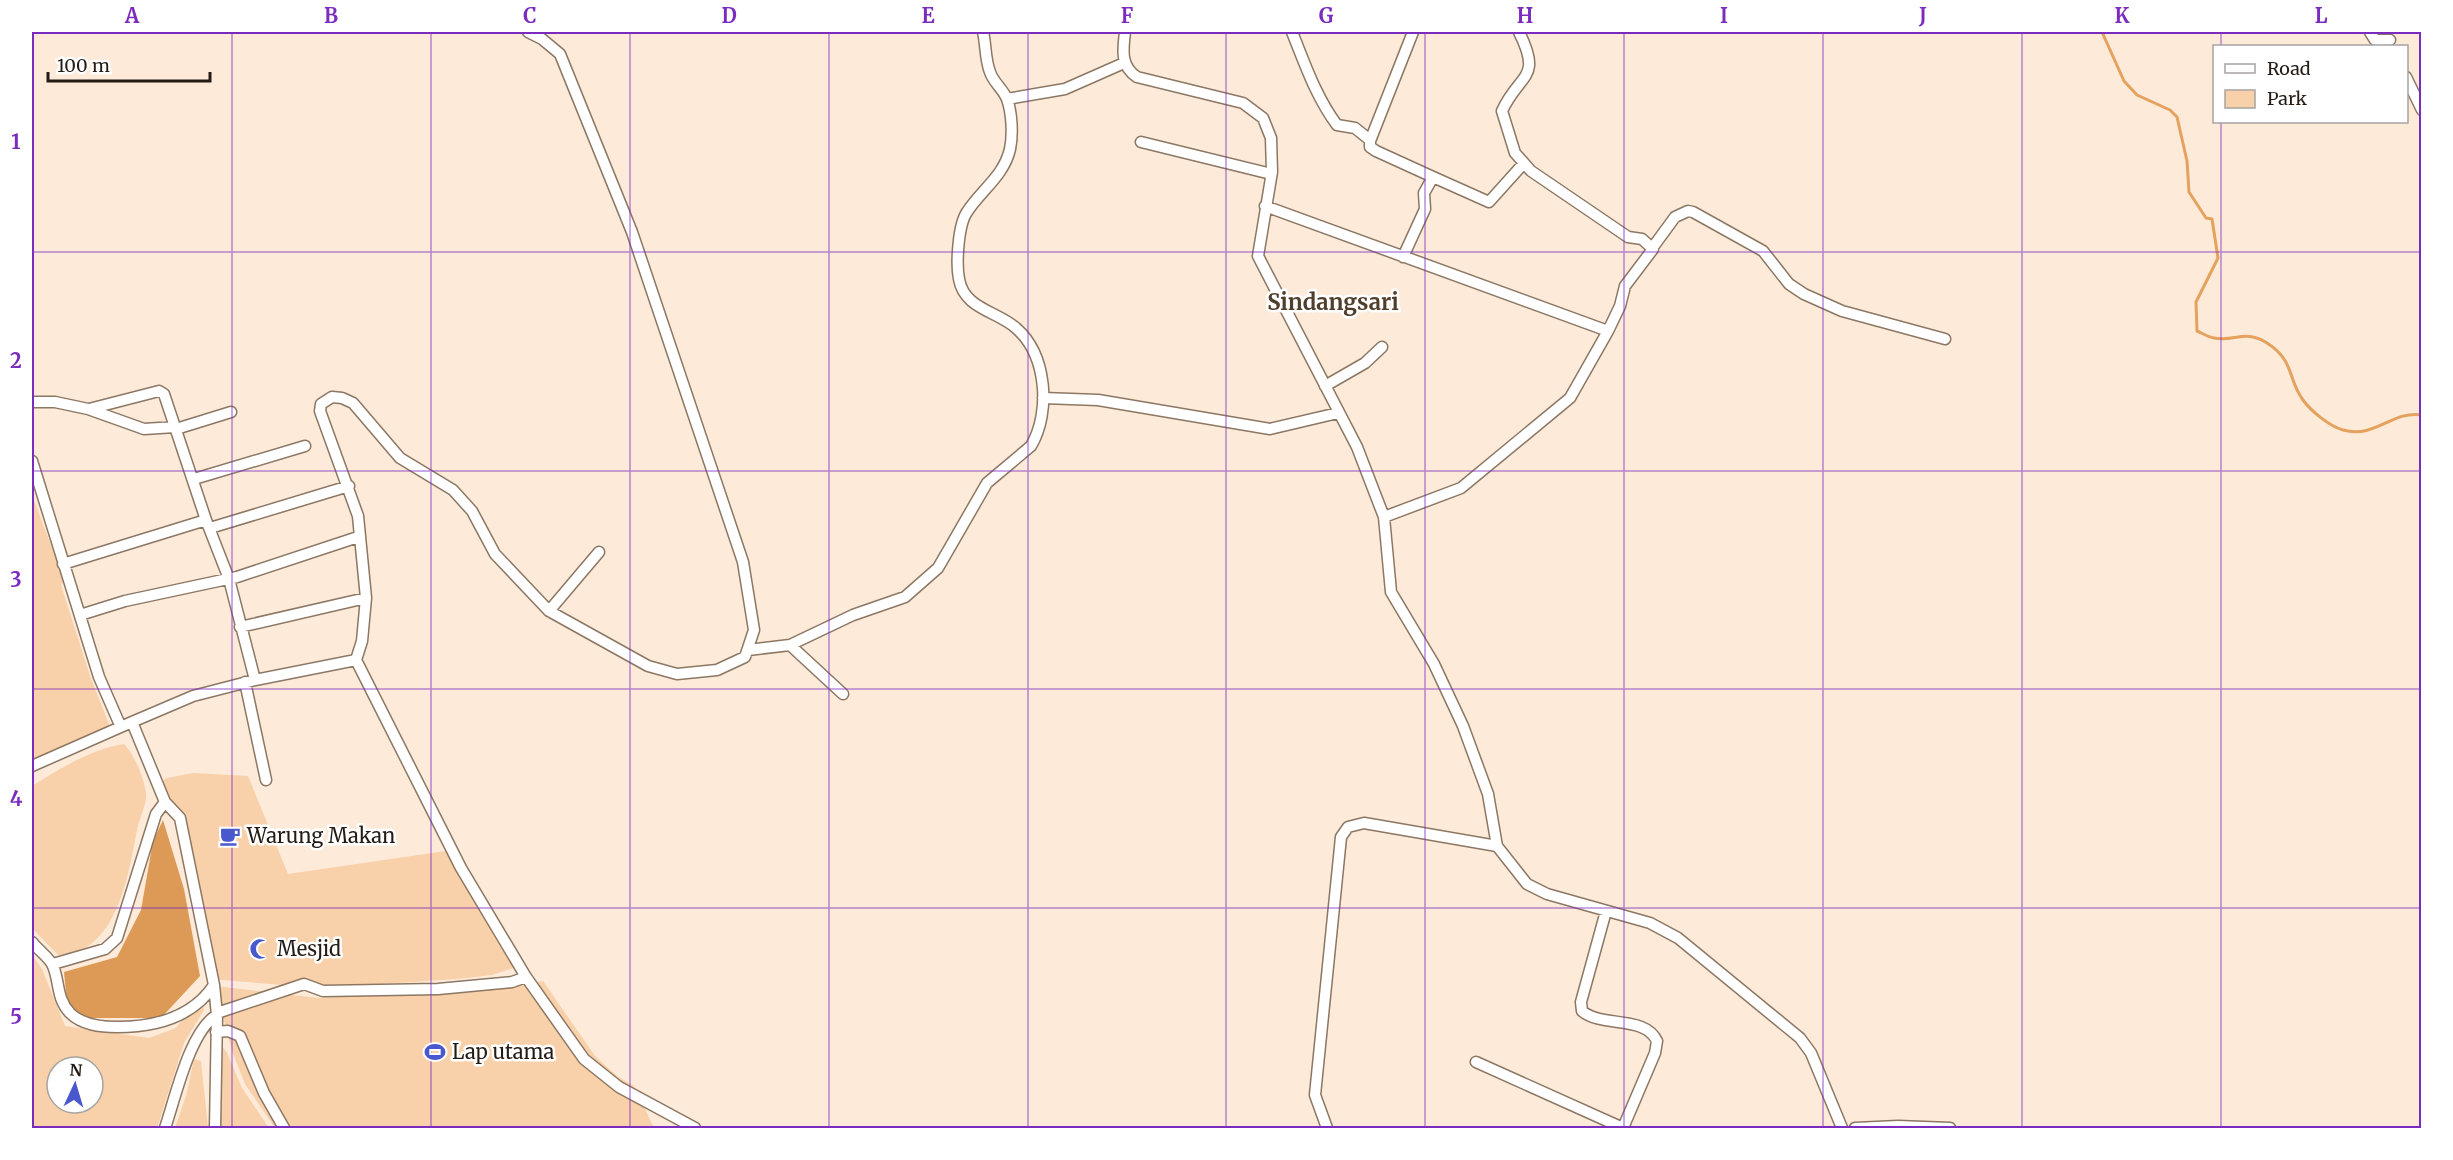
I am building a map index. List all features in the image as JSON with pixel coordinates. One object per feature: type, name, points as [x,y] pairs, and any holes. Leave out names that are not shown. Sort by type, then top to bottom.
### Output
[{"type":"street","points":[[528,32],[542,39],[560,54],[632,232],[743,562],[754,630],[746,657],[731,666],[677,674],[648,666],[549,611],[495,554],[472,511],[453,490],[400,458],[353,403],[332,397],[321,404],[321,417],[349,486],[358,516],[358,537],[366,598],[362,641],[356,660],[448,845],[526,977],[584,1059],[601,1075],[651,1106],[695,1128]]},
{"type":"street","points":[[748,650],[790,645],[853,615],[905,597],[938,568],[987,483],[1031,446],[1036,439],[1043,398],[1040,373],[1031,348],[1016,328],[967,298],[959,280],[960,238],[965,214],[1001,174],[1010,151],[1012,136],[1007,99],[990,72],[983,32]]},
{"type":"street","points":[[1125,32],[1124,63],[1137,77],[1243,103],[1263,118],[1269,133],[1271,174],[1258,256],[1356,447],[1384,517],[1391,592],[1434,664],[1463,726],[1488,794],[1497,846],[1527,884],[1547,894],[1650,923],[1678,938],[1800,1038],[1811,1053],[1842,1128]]},
{"type":"street","points":[[1292,32],[1313,84],[1336,125],[1355,128],[1370,140]]},
{"type":"street","points":[[1413,32],[1370,140],[1370,147],[1489,202],[1524,164]]},
{"type":"street","points":[[1519,32],[1530,53],[1530,61],[1523,82],[1502,111],[1515,153],[1531,171],[1628,237],[1638,237],[1653,247]]},
{"type":"street","points":[[2370,32],[2375,40],[2391,39]]},
{"type":"street","points":[[1007,99],[1065,89],[1124,63]]},
{"type":"street","points":[[2408,81],[2421,110]]},
{"type":"street","points":[[1141,142],[1271,174]]},
{"type":"street","points":[[1403,256],[1425,208],[1424,193],[1433,177]]},
{"type":"street","points":[[1265,206],[1608,331]]},
{"type":"street","points":[[1384,517],[1461,488],[1570,398],[1608,331],[1620,306],[1625,286],[1653,251],[1653,247],[1675,217],[1688,211],[1694,212],[1763,251],[1789,284],[1804,294],[1842,311],[1945,339]]},
{"type":"street","points":[[1325,386],[1365,363],[1382,347]]},
{"type":"street","points":[[88,409],[159,391],[164,394],[229,579],[250,681],[266,780]]},
{"type":"street","points":[[1043,398],[1098,400],[1270,429],[1338,413]]},
{"type":"street","points":[[32,402],[56,402],[88,409],[144,429],[176,428],[231,412]]},
{"type":"street","points":[[194,479],[305,447]]},
{"type":"street","points":[[32,461],[99,677],[120,725]]},
{"type":"street","points":[[63,564],[349,486]]},
{"type":"street","points":[[80,615],[125,601],[229,579],[358,537]]},
{"type":"street","points":[[549,611],[599,552]]},
{"type":"street","points":[[240,627],[366,598]]},
{"type":"street","points":[[790,645],[843,694]]},
{"type":"street","points":[[32,765],[120,725],[193,696],[250,681],[356,660]]},
{"type":"street","points":[[132,722],[165,802],[180,818],[214,985],[217,1014],[215,1128]]},
{"type":"street","points":[[53,964],[105,949],[117,938],[156,814],[165,802]]},
{"type":"street","points":[[1326,1128],[1315,1095],[1341,837],[1347,827],[1365,823],[1497,846]]},
{"type":"street","points":[[1476,1062],[1623,1128],[1655,1053],[1657,1041],[1644,1028],[1591,1017],[1582,1011],[1581,1002],[1605,911]]},
{"type":"street","points":[[32,942],[53,964],[59,999],[71,1014],[87,1024],[106,1027],[147,1027],[171,1020],[189,1010],[214,985]]},
{"type":"street","points":[[165,1128],[188,1060],[204,1024],[217,1014],[304,984],[323,991],[438,989],[512,982],[526,977]]},
{"type":"street","points":[[216,1032],[228,1031],[240,1036],[264,1093],[284,1128]]},
{"type":"street","points":[[1855,1128],[1898,1126],[1950,1128]]},
{"type":"green space","points":[[32,495],[64,580],[61,585],[90,676],[109,724],[106,732],[32,766]]},
{"type":"green space","points":[[124,744],[138,767],[146,794],[124,890],[107,927],[94,942],[78,951],[58,955],[32,928],[32,786],[88,755]]},
{"type":"green space","points":[[193,773],[248,776],[288,874],[446,851],[516,967],[492,975],[458,979],[319,988],[210,979],[176,827],[166,790],[160,783],[167,778]]},
{"type":"green space","points":[[32,955],[42,969],[65,1026],[149,1038],[176,1028],[200,996],[204,1010],[184,1043],[157,1128],[32,1128]]},
{"type":"green space","points":[[543,981],[595,1056],[618,1077],[634,1086],[654,1128],[275,1128],[245,1084],[232,1051],[215,986],[318,998],[502,989]]},
{"type":"green space","points":[[220,1043],[227,1053],[242,1088],[269,1128],[219,1128]]},
{"type":"green space","points":[[194,1059],[201,1061],[208,1128],[175,1128],[186,1096]]},
{"type":"shaded area","points":[[163,820],[184,889],[200,976],[161,1018],[89,1018],[72,1012],[67,1003],[64,972],[117,957],[141,910],[153,841]]},
{"type":"waterway","points":[[2102,32],[2124,81],[2137,95],[2170,110],[2177,117],[2187,161],[2189,192],[2206,218],[2212,219],[2218,258],[2196,302],[2197,331],[2214,338],[2246,336],[2267,343],[2282,356],[2306,404],[2321,418],[2343,430],[2365,431],[2402,416],[2422,415]]},
{"type":"place","name":"Warung Makan","points":[[230,836]]},
{"type":"place","name":"Mesjid","points":[[260,949]]},
{"type":"place","name":"Lap utama","points":[[435,1052]]},
{"type":"district","name":"Sindangsari","points":[[1333,302]]}]
